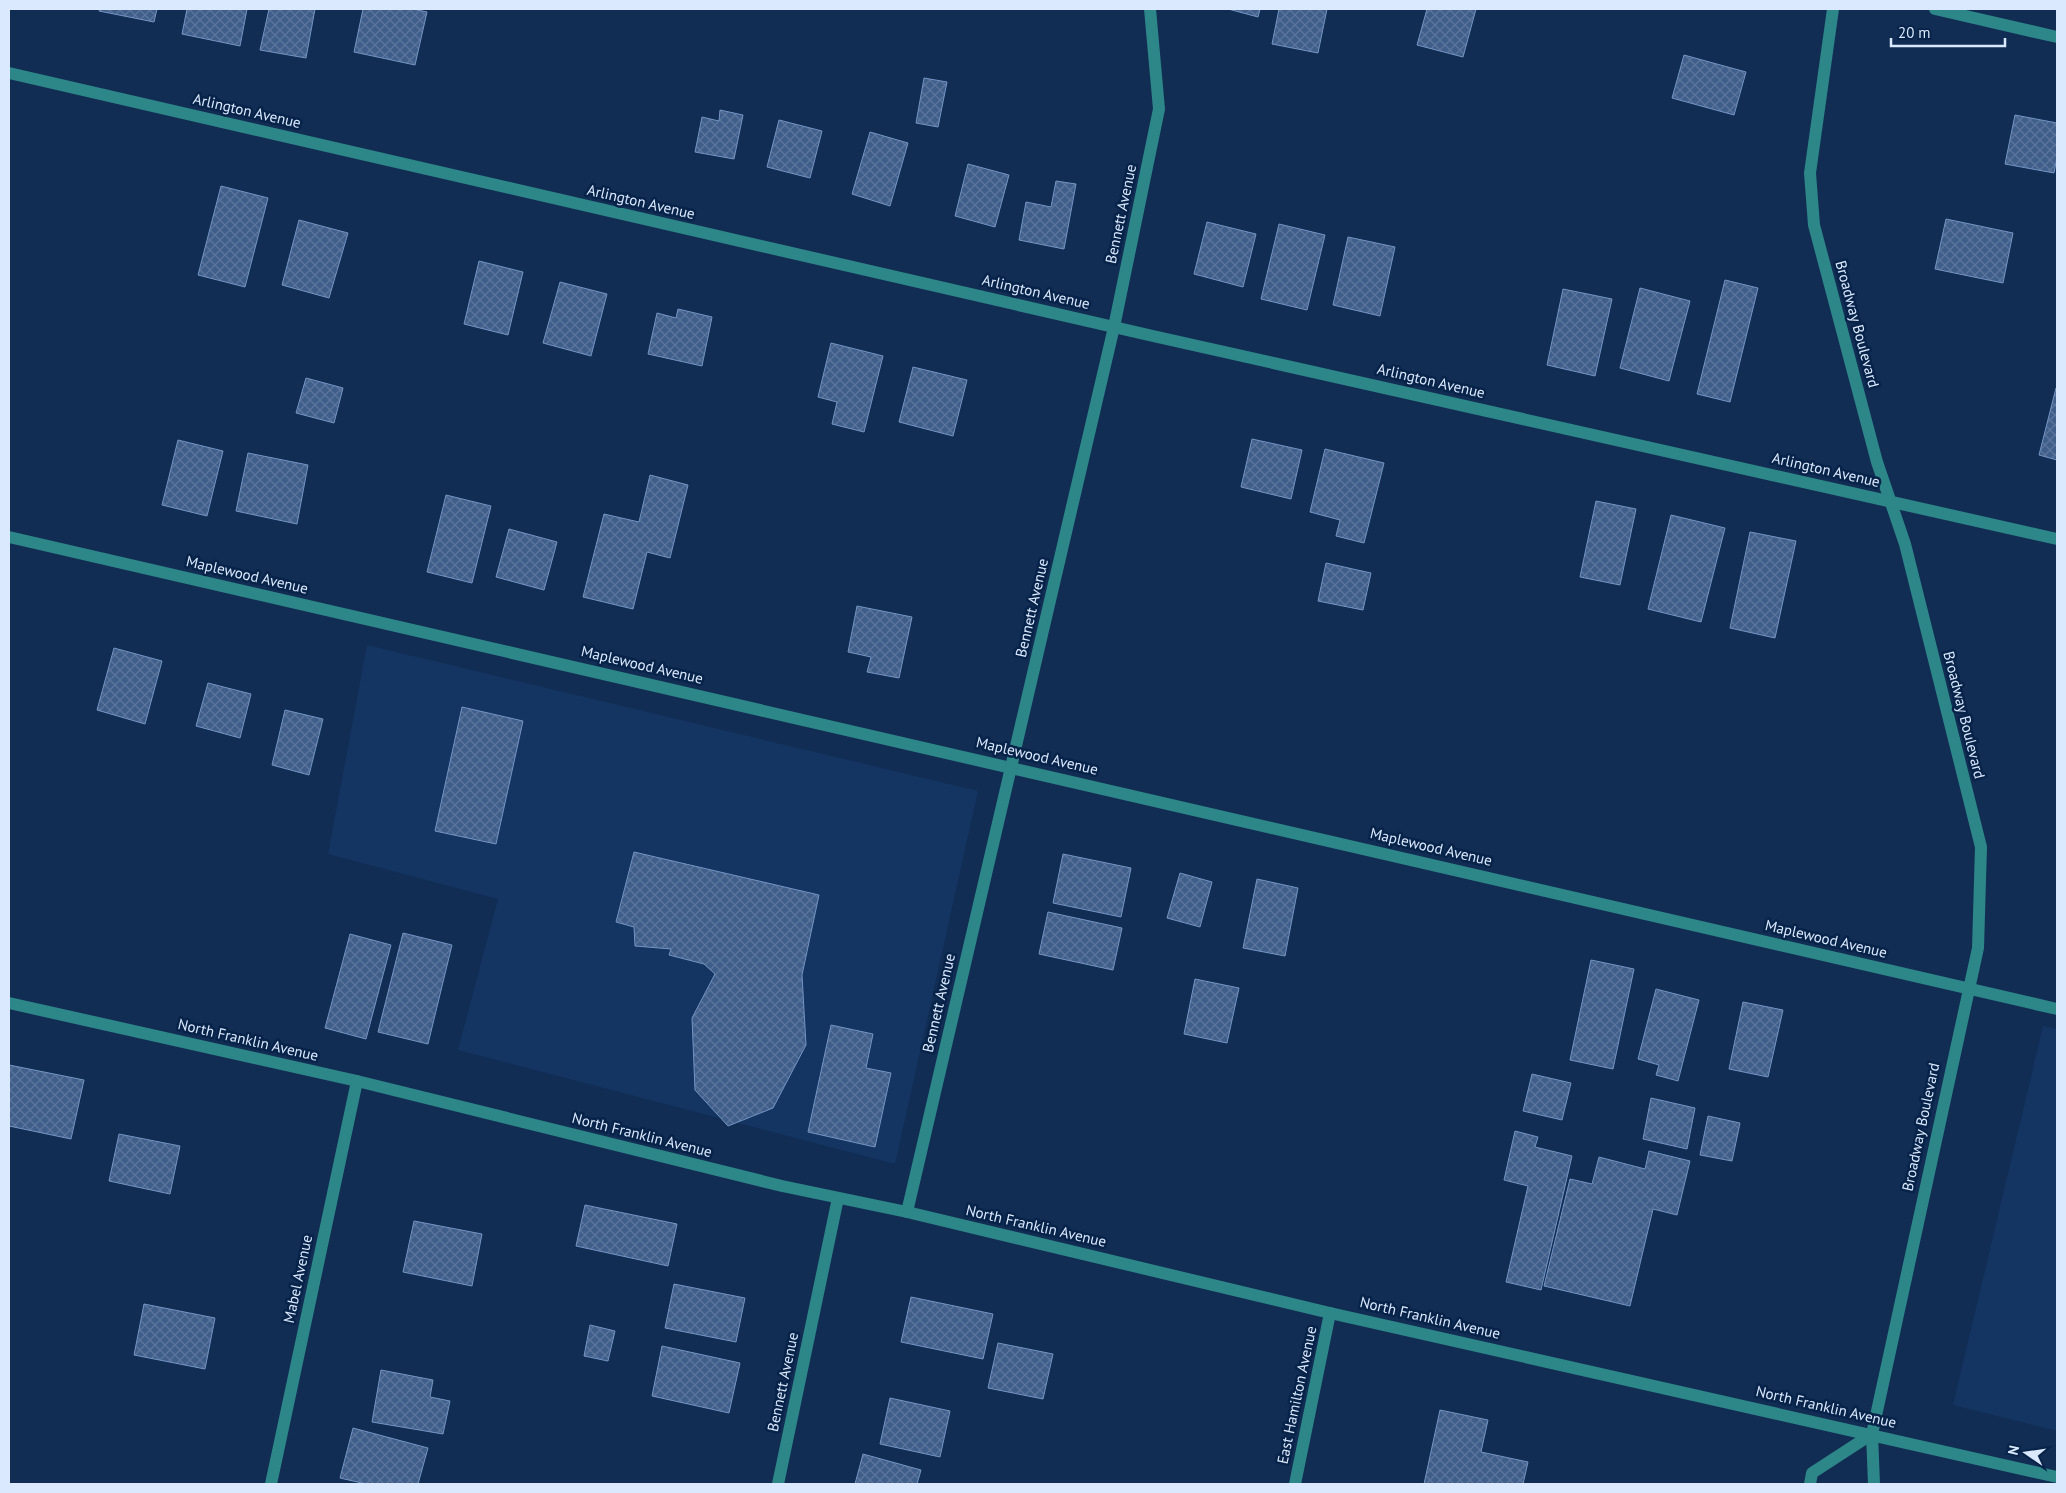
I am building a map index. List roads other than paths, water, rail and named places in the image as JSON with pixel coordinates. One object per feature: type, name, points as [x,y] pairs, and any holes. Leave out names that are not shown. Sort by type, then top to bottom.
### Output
[{"type":"street","name":"Bennett Avenue","points":[[907,1212],[1114,327],[1160,108],[1150,9]]},
{"type":"street","name":"Broadway Boulevard","points":[[1833,9],[1810,173],[1814,225],[1877,462],[1904,544],[1981,847],[1978,948],[1872,1434],[1874,1484]]},
{"type":"street","points":[[1935,9],[2057,37]]},
{"type":"street","name":"Arlington Avenue","points":[[9,73],[1114,327],[2057,539]]},
{"type":"street","name":"Maplewood Avenue","points":[[9,537],[1011,766],[2057,1009]]},
{"type":"street","name":"North Franklin Avenue","points":[[9,1004],[357,1081],[782,1186],[907,1212],[1330,1312],[2057,1477]]},
{"type":"street","name":"Mabel Avenue","points":[[271,1484],[357,1081]]},
{"type":"street","name":"Bennett Avenue","points":[[778,1484],[838,1198]]},
{"type":"street","name":"East Hamilton Avenue","points":[[1295,1484],[1330,1312]]},
{"type":"street","points":[[1810,1484],[1812,1473],[1872,1434]]}]
